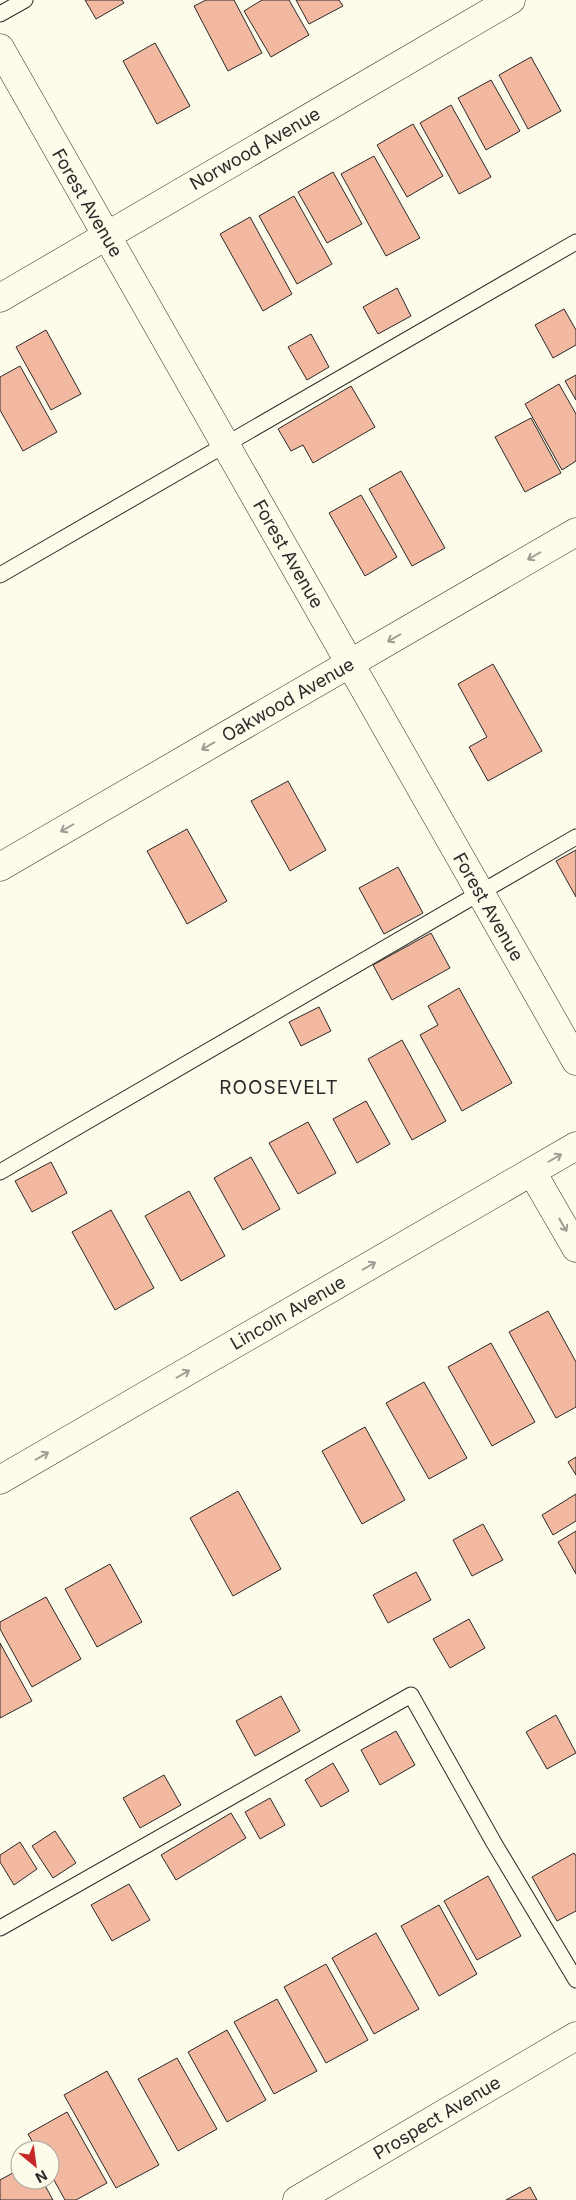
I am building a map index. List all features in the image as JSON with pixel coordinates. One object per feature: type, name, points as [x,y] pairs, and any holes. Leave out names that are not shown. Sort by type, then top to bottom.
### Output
[{"type":"street","name":"Norwood Avenue","points":[[0,298],[511,0]]},
{"type":"street","name":"Forest Avenue","points":[[0,48],[576,1061]]},
{"type":"street","name":"Oakwood Avenue","points":[[0,866],[576,532]]},
{"type":"street","name":"Lincoln Avenue","points":[[0,1480],[576,1146]]},
{"type":"street","points":[[532,1172],[576,1248]]},
{"type":"street","name":"Prospect Avenue","points":[[298,2200],[576,2036]]},
{"type":"lane","points":[[0,14],[25,0]]},
{"type":"lane","points":[[0,575],[576,242]]},
{"type":"lane","points":[[0,1172],[576,837]]},
{"type":"lane","points":[[0,1928],[411,1695],[494,1843],[576,1980]]},
{"type":"building","points":[[85,0],[122,0],[124,3],[96,19]]},
{"type":"building","points":[[206,0],[234,0],[262,53],[228,71],[194,6]]},
{"type":"building","points":[[262,0],[289,0],[309,35],[271,57],[244,11]]},
{"type":"building","points":[[296,0],[339,0],[343,6],[309,24]]},
{"type":"building","points":[[155,43],[190,106],[157,124],[123,61]]},
{"type":"building","points":[[531,57],[561,111],[528,129],[499,75]]},
{"type":"building","points":[[491,80],[520,131],[486,150],[458,98]]},
{"type":"building","points":[[451,105],[491,177],[459,194],[420,123]]},
{"type":"building","points":[[413,124],[443,176],[407,197],[377,145]]},
{"type":"building","points":[[374,156],[420,238],[386,256],[341,174]]},
{"type":"building","points":[[333,172],[362,224],[327,243],[298,192]]},
{"type":"building","points":[[294,196],[332,264],[297,284],[259,216]]},
{"type":"building","points":[[250,217],[292,294],[263,311],[220,234]]},
{"type":"building","points":[[397,288],[411,316],[378,334],[363,307]]},
{"type":"building","points":[[564,309],[576,330],[576,345],[553,358],[535,325]]},
{"type":"building","points":[[46,330],[81,394],[51,410],[16,347]]},
{"type":"building","points":[[311,334],[329,367],[307,380],[288,347]]},
{"type":"building","points":[[20,366],[57,432],[23,451],[0,410],[0,377]]},
{"type":"building","points":[[576,375],[576,400],[565,381]]},
{"type":"building","points":[[559,384],[576,414],[576,461],[562,470],[525,404]]},
{"type":"building","points":[[351,386],[375,427],[313,463],[303,445],[291,451],[278,429]]},
{"type":"building","points":[[531,418],[561,473],[525,492],[495,437]]},
{"type":"building","points":[[401,471],[445,548],[412,566],[369,489]]},
{"type":"building","points":[[361,495],[397,557],[365,576],[329,513]]},
{"type":"building","points":[[493,664],[542,751],[488,781],[469,747],[487,737],[458,684]]},
{"type":"building","points":[[288,781],[326,850],[290,871],[251,801]]},
{"type":"building","points":[[187,829],[227,901],[187,924],[147,851]]},
{"type":"building","points":[[576,850],[576,897],[556,861]]},
{"type":"building","points":[[398,867],[423,913],[384,934],[359,888]]},
{"type":"building","points":[[431,933],[450,968],[392,1000],[373,965]]},
{"type":"building","points":[[459,988],[512,1083],[462,1111],[420,1035],[438,1025],[428,1006]]},
{"type":"building","points":[[319,1007],[331,1031],[301,1046],[289,1022]]},
{"type":"building","points":[[402,1040],[446,1121],[412,1140],[368,1059]]},
{"type":"building","points":[[366,1101],[390,1144],[357,1163],[333,1119]]},
{"type":"building","points":[[308,1122],[336,1173],[298,1194],[269,1143]]},
{"type":"building","points":[[251,1157],[280,1209],[243,1230],[214,1178]]},
{"type":"building","points":[[51,1162],[67,1193],[32,1212],[15,1181]]},
{"type":"building","points":[[189,1191],[225,1256],[181,1281],[145,1216]]},
{"type":"building","points":[[111,1210],[154,1288],[115,1310],[72,1232]]},
{"type":"building","points":[[548,1311],[576,1362],[576,1407],[556,1418],[509,1332]]},
{"type":"building","points":[[491,1343],[535,1422],[492,1446],[448,1367]]},
{"type":"building","points":[[424,1382],[467,1458],[429,1479],[386,1403]]},
{"type":"building","points":[[365,1427],[405,1500],[362,1524],[322,1451]]},
{"type":"building","points":[[576,1457],[576,1475],[568,1462]]},
{"type":"building","points":[[238,1491],[281,1569],[233,1596],[190,1518]]},
{"type":"building","points":[[576,1494],[576,1521],[553,1535],[542,1515]]},
{"type":"building","points":[[483,1524],[503,1560],[472,1576],[453,1540]]},
{"type":"building","points":[[576,1531],[576,1574],[558,1542]]},
{"type":"building","points":[[110,1564],[142,1622],[97,1647],[65,1589]]},
{"type":"building","points":[[416,1572],[431,1600],[388,1623],[373,1595]]},
{"type":"building","points":[[46,1597],[81,1659],[32,1687],[0,1629],[0,1622]]},
{"type":"building","points":[[469,1619],[485,1648],[450,1668],[433,1639]]},
{"type":"building","points":[[0,1643],[32,1701],[0,1718]]},
{"type":"building","points":[[281,1696],[300,1731],[255,1756],[236,1721]]},
{"type":"building","points":[[556,1715],[576,1753],[547,1769],[526,1732]]},
{"type":"building","points":[[396,1731],[415,1765],[380,1785],[361,1750]]},
{"type":"building","points":[[333,1763],[349,1791],[321,1807],[305,1780]]},
{"type":"building","points":[[164,1775],[181,1805],[140,1828],[123,1798]]},
{"type":"building","points":[[270,1798],[285,1825],[260,1839],[245,1812]]},
{"type":"building","points":[[231,1813],[246,1838],[176,1880],[161,1855]]},
{"type":"building","points":[[55,1831],[76,1863],[53,1878],[32,1846]]},
{"type":"building","points":[[20,1842],[37,1869],[14,1885],[0,1862],[0,1855]]},
{"type":"building","points":[[574,1853],[576,1856],[576,1911],[557,1921],[532,1877]]},
{"type":"building","points":[[488,1876],[521,1936],[477,1960],[444,1901]]},
{"type":"building","points":[[129,1884],[150,1920],[112,1941],[91,1905]]},
{"type":"building","points":[[439,1905],[477,1974],[439,1996],[401,1926]]},
{"type":"building","points":[[376,1933],[419,2009],[374,2034],[332,1958]]},
{"type":"building","points":[[326,1964],[368,2040],[326,2063],[284,1987]]},
{"type":"building","points":[[277,1999],[317,2071],[274,2094],[234,2022]]},
{"type":"building","points":[[227,2030],[266,2100],[227,2122],[188,2052]]},
{"type":"building","points":[[177,2058],[217,2129],[178,2151],[138,2079]]},
{"type":"building","points":[[107,2071],[159,2165],[116,2188],[64,2095]]},
{"type":"building","points":[[67,2112],[107,2183],[76,2200],[65,2200],[59,2190],[60,2140],[31,2140],[28,2134]]},
{"type":"building","points":[[10,2174],[10,2190],[48,2190],[53,2200],[0,2200],[0,2180]]},
{"type":"building","points":[[530,2187],[537,2200],[506,2200]]},
{"type":"district","name":"ROOSEVELT","points":[[279,1087]]}]
